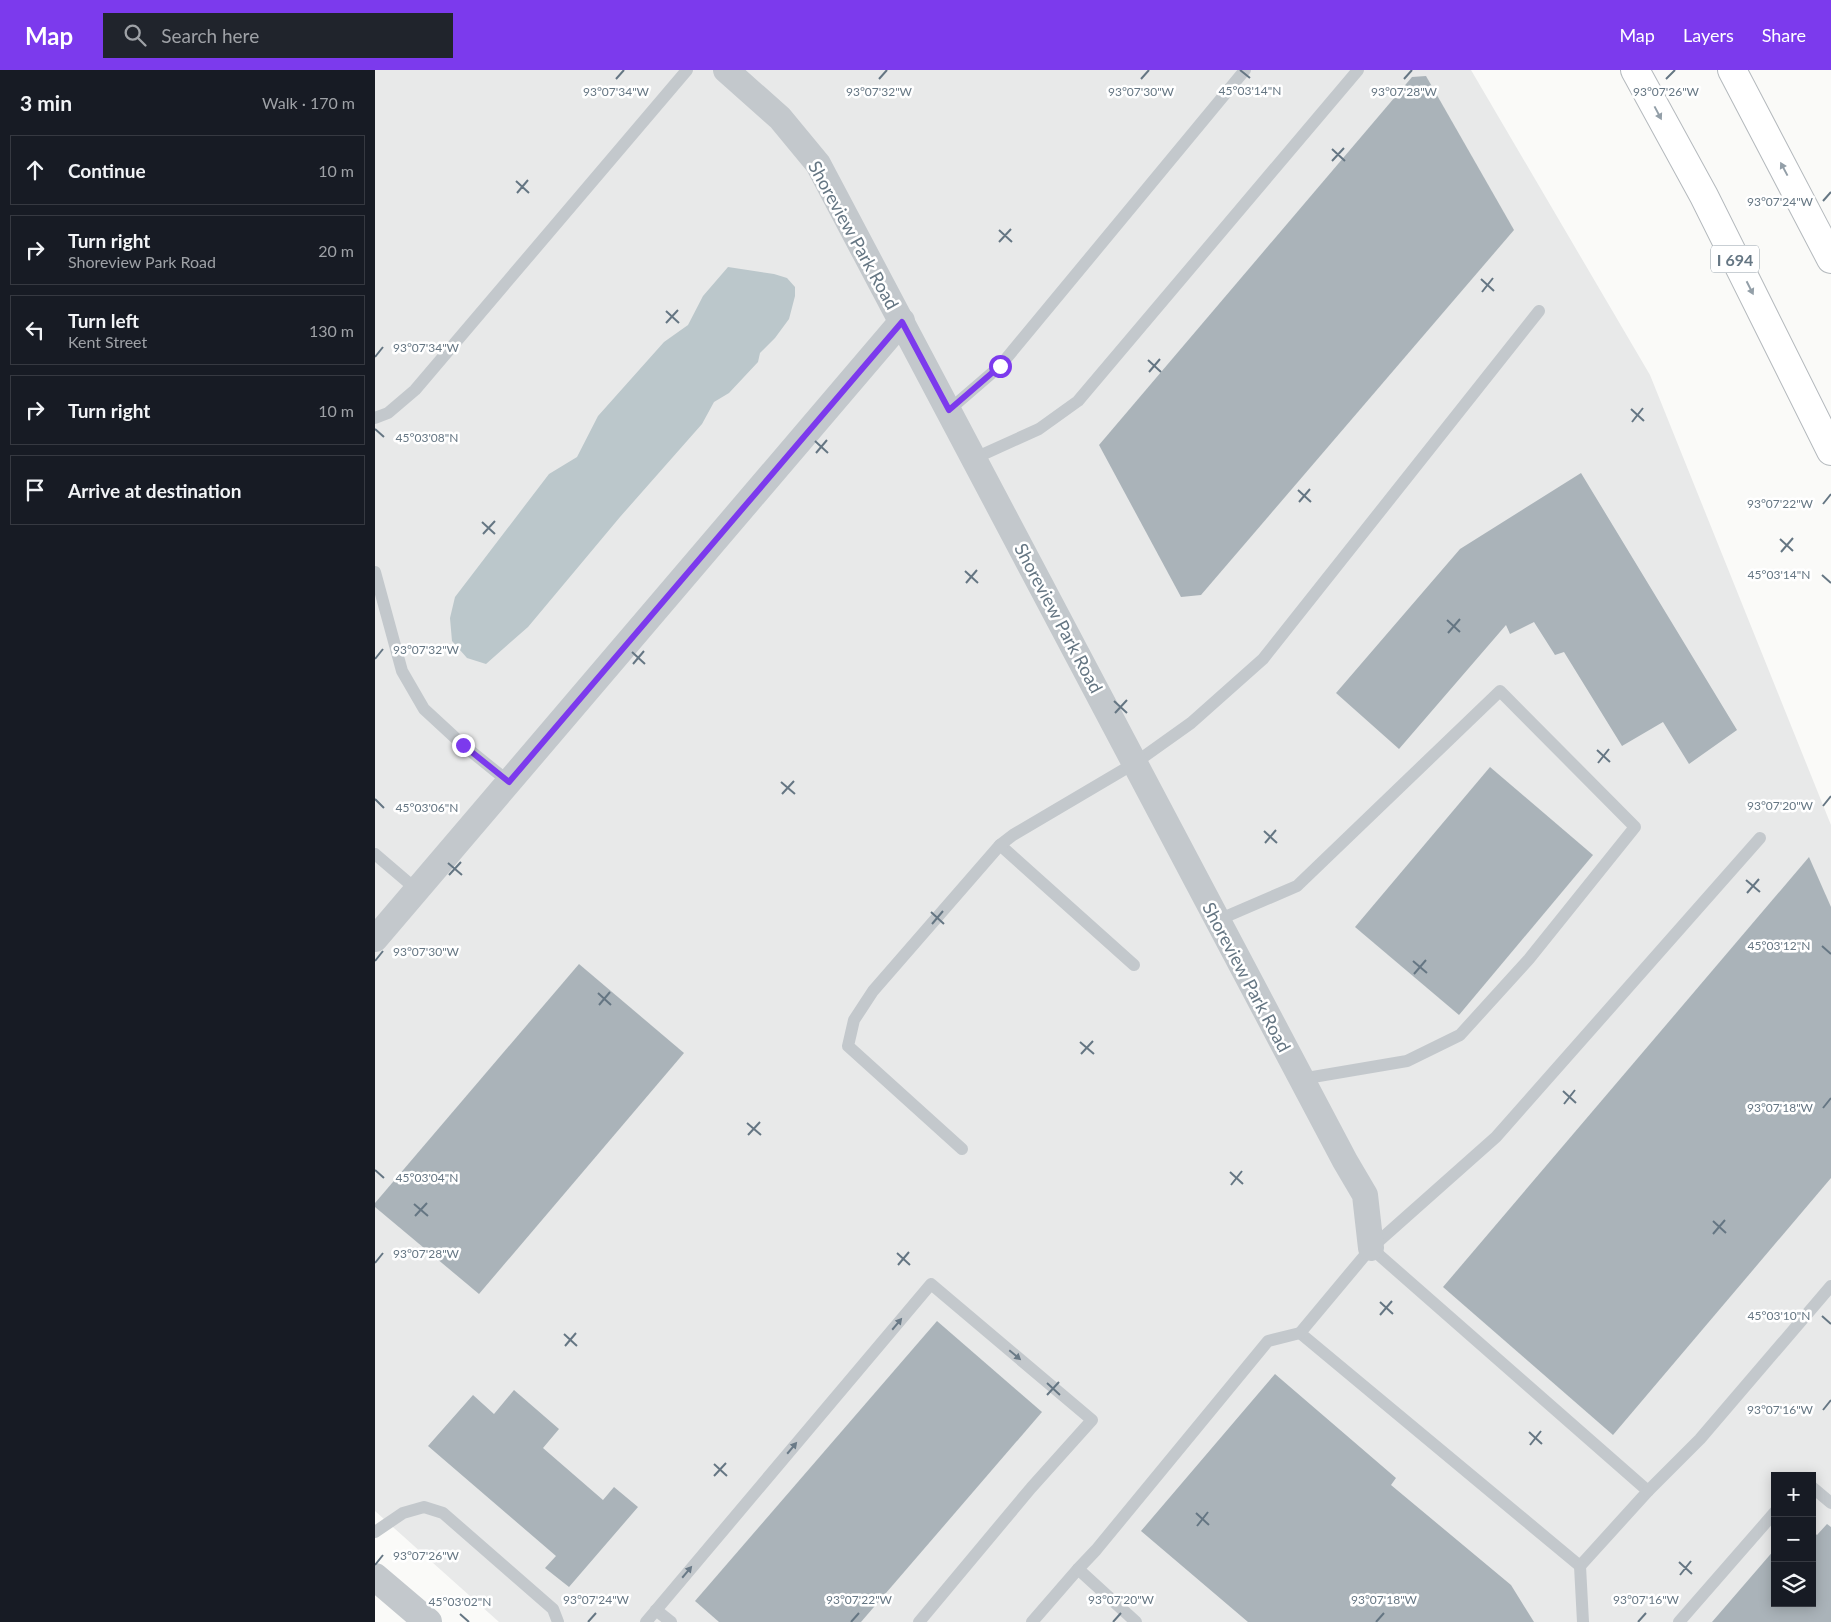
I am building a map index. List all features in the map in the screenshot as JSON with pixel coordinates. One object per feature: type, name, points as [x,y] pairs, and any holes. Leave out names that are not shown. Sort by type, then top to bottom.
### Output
[{"type":"highway","name":"I 694","points":[[1635,70],[1708,205],[1831,451]]},
{"type":"highway","points":[[1731,70],[1831,259]]},
{"type":"street","name":"Shoreview Park Road","points":[[726,70],[780,118],[818,164],[975,458],[1301,1079],[1365,1195],[1371,1248]]},
{"type":"street","points":[[375,939],[902,322]]},
{"type":"street","points":[[375,1577],[428,1622]]},
{"type":"lane","points":[[375,418],[388,413],[415,390],[687,70]]},
{"type":"lane","points":[[949,410],[1000,366],[1245,70]]},
{"type":"lane","points":[[975,458],[1039,429],[1078,401],[1358,70]]},
{"type":"lane","points":[[962,1150],[848,1046],[853,1020],[873,991],[999,845],[1135,763],[1191,723],[1263,659],[1539,311]]},
{"type":"lane","points":[[375,572],[402,671],[424,709],[463,745],[509,782]]},
{"type":"lane","points":[[1218,920],[1297,886],[1500,691],[1635,827],[1529,960],[1460,1034],[1407,1061],[1301,1079]]},
{"type":"lane","points":[[1032,1622],[1096,1550],[1268,1341],[1300,1333],[1371,1248],[1497,1137],[1760,838]]},
{"type":"lane","points":[[999,845],[1135,965]]},
{"type":"lane","points":[[375,854],[417,890]]},
{"type":"lane","points":[[1371,1248],[1648,1491]]},
{"type":"lane","points":[[646,1622],[931,1284],[1092,1420],[1031,1488],[919,1622]]},
{"type":"lane","points":[[1583,1622],[1581,1566],[1648,1491],[1700,1439],[1831,1286]]},
{"type":"lane","points":[[1300,1333],[1581,1566]]},
{"type":"lane","points":[[1816,1490],[1831,1503]]},
{"type":"lane","points":[[375,1532],[403,1513],[424,1507],[443,1512],[553,1609],[558,1622]]},
{"type":"lane","points":[[1679,1622],[1771,1517]]},
{"type":"lane","points":[[1078,1569],[1137,1622]]},
{"type":"lane","points":[[656,1610],[671,1622]]},
{"type":"shaded area","points":[[375,70],[1471,70],[1650,375],[1831,825],[1831,1622],[499,1622],[375,1511]]},
{"type":"shaded area","points":[[728,267],[774,274],[787,278],[795,287],[795,296],[789,319],[775,338],[760,353],[758,362],[729,393],[714,402],[702,424],[620,517],[528,627],[486,664],[467,658],[452,641],[450,618],[455,597],[549,474],[577,457],[598,416],[664,342],[688,325],[703,296]]},
{"type":"building","points":[[1426,76],[1514,230],[1201,595],[1181,597],[1099,445],[1412,77]]},
{"type":"building","points":[[1581,473],[1737,730],[1689,764],[1663,722],[1622,746],[1564,652],[1555,655],[1534,622],[1510,634],[1506,625],[1399,749],[1336,693],[1460,549]]},
{"type":"building","points":[[1490,767],[1593,855],[1459,1015],[1355,927]]},
{"type":"building","points":[[1809,857],[1831,907],[1831,1178],[1613,1435],[1443,1287]]},
{"type":"building","points":[[579,964],[684,1053],[479,1294],[375,1207],[375,1203]]},
{"type":"building","points":[[937,1321],[1042,1412],[861,1622],[719,1622],[695,1601]]},
{"type":"building","points":[[1275,1374],[1396,1478],[1391,1485],[1511,1585],[1534,1622],[1248,1622],[1141,1531]]},
{"type":"building","points":[[514,1390],[559,1429],[543,1448],[603,1500],[614,1487],[638,1507],[569,1587],[545,1568],[556,1556],[428,1446],[473,1395],[494,1414]]},
{"type":"building","points":[[1827,1524],[1831,1527],[1831,1622],[1712,1622],[1771,1554],[1771,1607],[1816,1607],[1817,1535]]},
{"type":"route","points":[[463,745],[509,782],[902,322],[949,410],[1000,366]]}]
